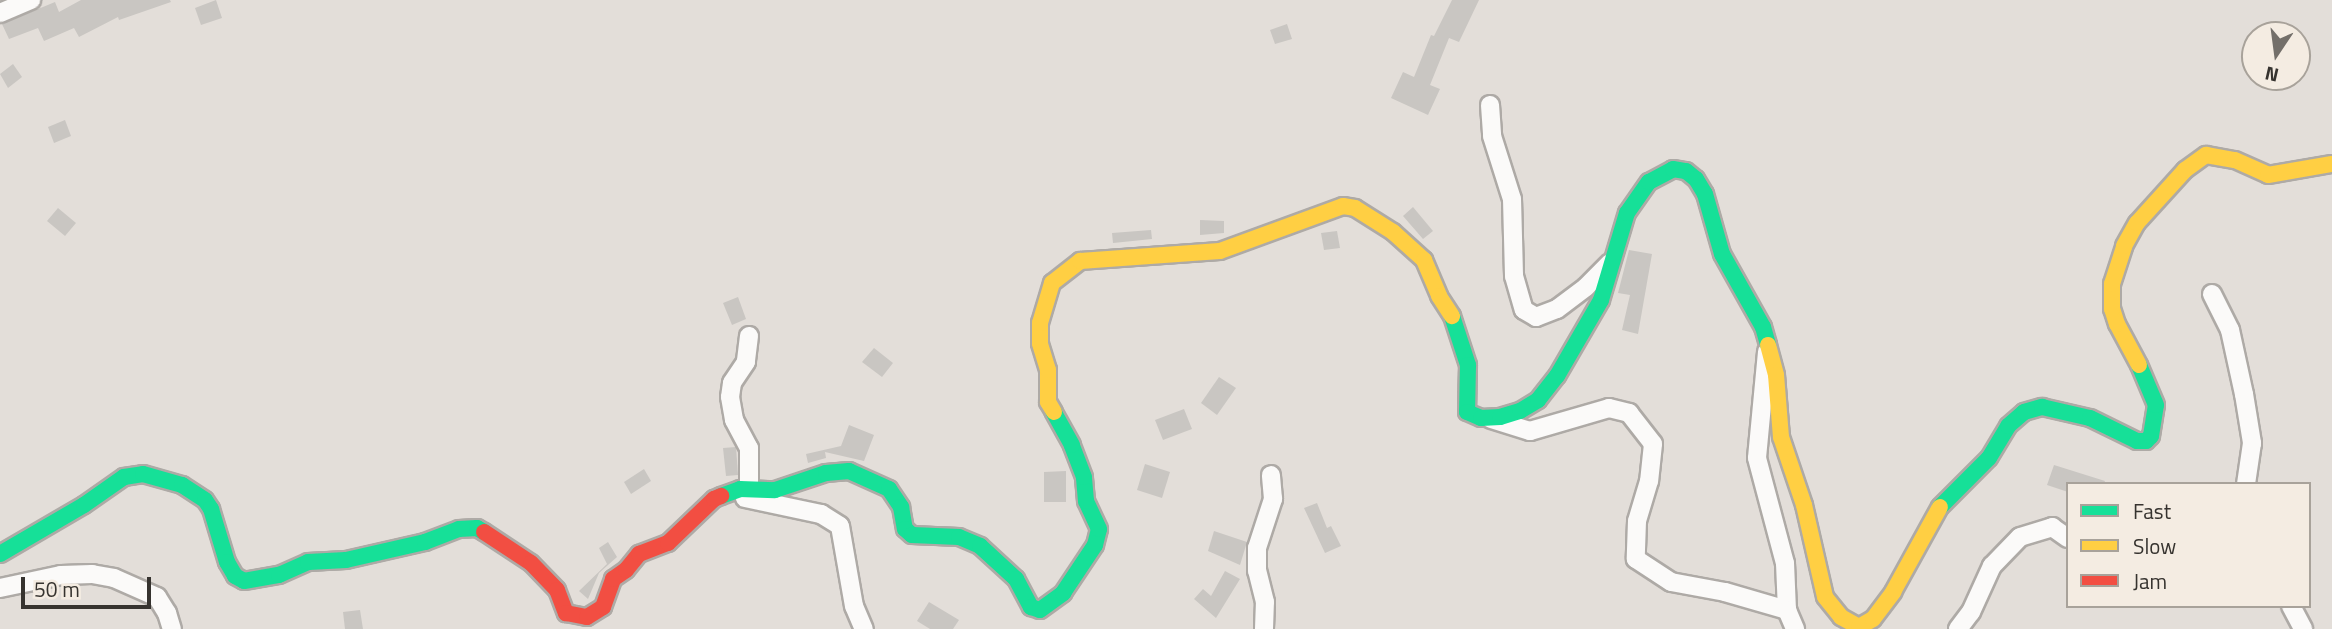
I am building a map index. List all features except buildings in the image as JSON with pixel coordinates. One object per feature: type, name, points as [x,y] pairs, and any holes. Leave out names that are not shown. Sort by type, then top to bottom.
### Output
[{"type":"street","points":[[0,13],[32,0]]},
{"type":"street","points":[[1490,105],[1492,136],[1512,199],[1514,276],[1524,310],[1536,317],[1557,309],[1586,287],[1610,263]]},
{"type":"street","points":[[1491,419],[1520,411],[1544,394],[1601,300],[1627,213],[1649,181],[1674,169],[1686,171],[1696,179],[1705,194],[1722,254],[1756,313],[1768,341],[1776,374],[1782,437],[1804,505],[1825,597],[1841,617],[1859,627],[1873,619],[1893,592],[1928,533],[1932,517],[1948,496],[1989,458],[2008,426],[2024,411],[2042,407],[2090,418],[2137,441],[2151,436],[2156,405],[2148,381],[2117,324],[2112,309],[2112,284],[2124,246],[2137,223],[2185,170],[2206,155],[2225,156],[2268,175],[2297,173],[2332,164]]},
{"type":"street","points":[[0,554],[84,505],[99,491],[124,477],[143,474],[182,485],[205,500],[211,509],[227,562],[235,576],[244,581],[279,575],[308,562],[356,558],[425,542],[459,529],[477,528],[514,549],[531,563],[557,590],[566,613],[587,617],[603,607],[613,579],[626,570],[639,554],[660,548],[720,496],[749,488],[775,490],[837,471],[860,474],[889,489],[901,507],[908,533],[919,538],[948,536],[969,540],[991,554],[1016,579],[1031,607],[1047,607],[1063,593],[1095,545],[1099,530],[1086,501],[1084,477],[1072,446],[1047,396],[1048,370],[1040,343],[1040,323],[1052,283],[1080,261],[1200,250],[1220,251],[1244,240],[1284,230],[1343,206],[1372,217],[1411,246],[1424,260],[1439,296],[1454,318],[1465,349],[1468,365],[1467,412],[1472,416],[1530,431],[1609,408],[1629,413],[1653,444],[1648,481],[1637,521],[1636,559],[1671,582],[1725,592],[1787,610]]},
{"type":"street","points":[[2212,295],[2230,330],[2244,394],[2252,443],[2246,482]]},
{"type":"street","points":[[749,336],[746,362],[732,383],[730,397],[734,420],[749,448],[749,488]]},
{"type":"street","points":[[1768,341],[1757,458],[1785,563],[1787,610],[1795,629]]},
{"type":"street","points":[[1265,629],[1257,548],[1273,499],[1271,475]]},
{"type":"street","points":[[720,496],[807,510],[835,520],[842,531],[854,607],[864,629]]},
{"type":"street","points":[[1958,629],[1971,612],[1992,566],[2020,537],[2052,527],[2066,537]]},
{"type":"street","points":[[0,588],[61,575],[92,574],[114,578],[157,597],[167,613],[172,629]]},
{"type":"street","points":[[2292,608],[2302,629]]},
{"type":"traffic: fast","points":[[1452,316],[1468,365],[1467,412],[1481,418],[1500,417],[1520,411],[1538,400],[1557,376],[1601,300],[1627,213],[1649,182],[1673,169],[1686,171],[1696,179],[1705,194],[1722,254],[1763,327],[1768,345]]},
{"type":"traffic: fast","points":[[1940,507],[1989,458],[2008,426],[2024,412],[2042,407],[2090,418],[2137,441],[2146,441],[2151,436],[2156,405],[2139,365]]},
{"type":"traffic: fast","points":[[721,496],[740,489],[775,490],[826,473],[849,471],[889,489],[901,507],[905,529],[912,535],[959,537],[980,546],[1016,579],[1031,607],[1040,610],[1063,593],[1095,545],[1099,529],[1086,501],[1084,477],[1072,445],[1054,412]]},
{"type":"traffic: fast","points":[[0,554],[84,505],[124,477],[143,474],[182,485],[205,500],[211,509],[227,562],[235,576],[244,581],[279,575],[308,562],[346,560],[425,542],[459,529],[477,528],[484,532]]},
{"type":"traffic: slow","points":[[2139,365],[2117,324],[2112,309],[2112,284],[2124,246],[2137,223],[2185,170],[2206,155],[2235,160],[2268,175],[2332,164]]},
{"type":"traffic: slow","points":[[1054,412],[1048,402],[1048,370],[1040,343],[1040,323],[1052,283],[1080,261],[1220,251],[1343,206],[1355,208],[1393,232],[1424,260],[1439,296],[1452,316]]},
{"type":"traffic: slow","points":[[1768,345],[1776,375],[1781,437],[1804,505],[1825,597],[1841,617],[1859,627],[1873,619],[1893,592],[1940,507]]},
{"type":"traffic: jam","points":[[484,532],[531,563],[557,590],[566,613],[587,617],[603,607],[613,579],[626,570],[639,554],[668,543],[714,499],[721,496]]}]
